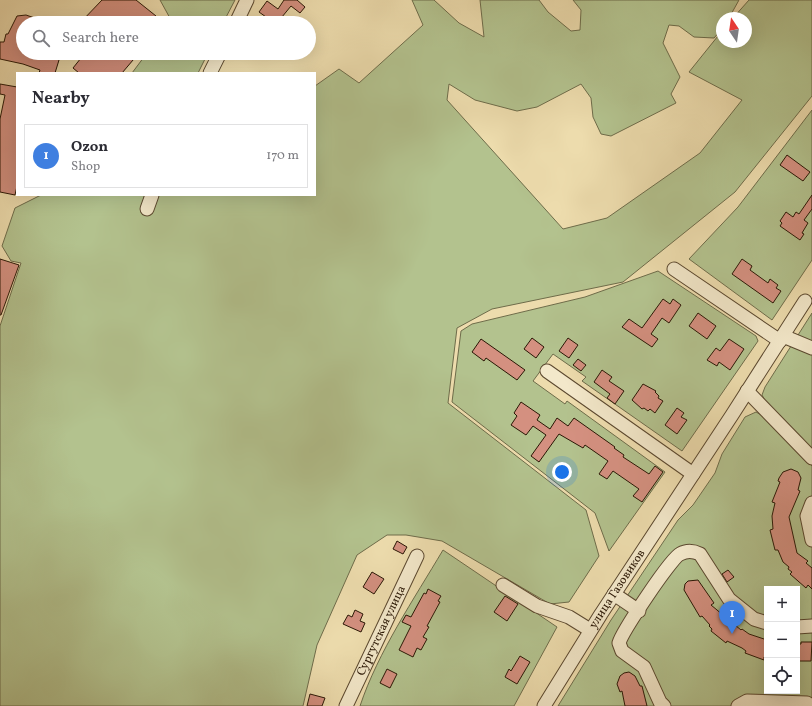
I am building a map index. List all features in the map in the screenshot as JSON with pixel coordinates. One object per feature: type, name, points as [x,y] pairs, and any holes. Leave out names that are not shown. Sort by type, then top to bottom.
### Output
[{"type":"street","points":[[240,16],[248,0]]},
{"type":"street","points":[[210,72],[216,60]]},
{"type":"street","points":[[147,209],[152,196]]},
{"type":"street","points":[[674,269],[781,338],[812,348]]},
{"type":"street","name":"улица Газовиков","points":[[544,706],[590,630],[805,301]]},
{"type":"street","points":[[546,371],[693,474]]},
{"type":"street","points":[[747,391],[812,458]]},
{"type":"street","points":[[812,503],[807,516],[812,540]]},
{"type":"street","points":[[664,706],[660,702],[644,667],[622,651],[620,640],[675,558],[681,553],[693,551],[703,557],[729,599],[754,619],[764,622]]},
{"type":"street","name":"Сургутская улица","points":[[346,706],[418,556]]},
{"type":"street","points":[[503,585],[537,606],[569,617],[590,630]]},
{"type":"street","points":[[614,594],[639,611]]},
{"type":"street","points":[[800,626],[812,626]]},
{"type":"street","points":[[738,706],[747,701],[807,702],[811,706]]},
{"type":"green space","points":[[160,0],[235,0],[227,16],[169,16]]},
{"type":"green space","points":[[412,0],[434,0],[459,23],[484,37],[480,0],[539,0],[548,12],[571,31],[580,30],[581,10],[573,0],[739,0],[732,12],[716,12],[716,36],[714,38],[694,37],[679,26],[669,25],[663,43],[680,77],[671,94],[676,103],[611,136],[601,134],[593,117],[591,98],[581,84],[537,107],[517,111],[475,100],[449,84],[447,100],[563,229],[607,218],[700,153],[742,100],[689,72],[716,38],[716,48],[752,48],[752,12],[738,12],[749,0],[812,0],[812,96],[735,192],[623,282],[492,309],[457,328],[448,403],[586,510],[599,556],[569,602],[550,604],[442,541],[406,535],[387,535],[357,555],[317,645],[303,706],[0,706],[0,326],[21,263],[11,261],[2,246],[15,208],[39,196],[316,196],[316,85],[339,69],[359,83],[423,25]]},
{"type":"green space","points":[[142,60],[204,60],[198,72],[133,72]]},
{"type":"green space","points":[[812,110],[812,260],[772,320],[689,259],[738,207]]},
{"type":"green space","points":[[658,271],[756,336],[758,341],[682,451],[582,381],[586,377],[553,354],[533,381],[565,404],[567,401],[665,472],[609,551],[595,513],[452,402],[461,331],[472,324],[585,297]]},
{"type":"green space","points":[[812,313],[812,450],[766,402],[762,395],[765,387]]},
{"type":"green space","points":[[756,412],[763,416],[812,466],[812,706],[558,706],[611,620],[678,520],[693,505],[715,473],[722,454],[745,417]]},
{"type":"green space","points":[[443,550],[557,627],[514,706],[360,706],[376,666]]},
{"type":"building","points":[[102,0],[136,0],[156,16],[87,16]]},
{"type":"building","points":[[284,0],[297,0],[305,7],[300,13],[291,6],[283,16],[265,16],[259,12],[267,1],[278,9]]},
{"type":"building","points":[[16,18],[16,60],[59,60],[55,72],[39,72],[40,70],[23,64],[0,59],[0,42],[4,42],[6,34],[8,34]]},
{"type":"building","points":[[79,60],[133,60],[123,72],[78,72],[73,68]]},
{"type":"building","points":[[0,84],[16,87],[15,195],[0,192],[0,119],[5,95],[0,94]]},
{"type":"building","points":[[787,155],[810,172],[803,181],[780,165]]},
{"type":"building","points":[[812,195],[812,209],[804,220],[808,223],[800,240],[780,226],[782,223],[780,221],[786,212],[793,217],[796,212],[799,214]]},
{"type":"building","points":[[0,259],[19,265],[1,315],[0,315]]},
{"type":"building","points":[[742,259],[752,266],[750,270],[768,283],[770,279],[778,285],[776,288],[781,291],[773,303],[732,274]]},
{"type":"building","points":[[663,299],[670,304],[673,299],[681,305],[669,323],[662,318],[651,334],[658,339],[652,347],[622,327],[629,319],[642,328]]},
{"type":"building","points":[[698,313],[716,326],[707,339],[689,326]]},
{"type":"building","points":[[532,338],[544,347],[536,358],[524,349]]},
{"type":"building","points":[[568,338],[578,345],[569,358],[559,351]]},
{"type":"building","points":[[481,339],[525,370],[517,380],[486,358],[484,361],[472,352]]},
{"type":"building","points":[[729,339],[744,349],[730,370],[719,362],[717,366],[707,360],[716,348],[720,351]]},
{"type":"building","points":[[578,359],[586,365],[581,371],[573,365]]},
{"type":"building","points":[[602,370],[612,377],[609,381],[624,391],[615,404],[607,398],[610,394],[594,382]]},
{"type":"building","points":[[643,384],[656,391],[655,392],[659,396],[658,398],[663,401],[655,413],[650,409],[648,411],[644,408],[642,409],[632,400]]},
{"type":"building","points":[[521,402],[540,415],[537,420],[550,429],[557,418],[568,426],[574,418],[615,447],[614,448],[624,455],[623,457],[649,474],[655,466],[663,472],[642,502],[633,496],[639,489],[613,471],[607,479],[599,474],[608,461],[585,445],[583,448],[559,434],[539,462],[531,456],[546,435],[533,426],[526,435],[511,425],[517,416],[514,413]]},
{"type":"building","points":[[677,408],[684,413],[681,417],[687,420],[677,434],[665,425]]},
{"type":"building","points":[[791,469],[798,472],[801,478],[798,490],[800,491],[789,517],[797,553],[808,561],[806,563],[812,568],[812,589],[808,585],[806,588],[790,574],[792,572],[788,569],[789,567],[783,562],[778,550],[775,550],[770,530],[773,529],[772,516],[775,503],[772,502],[780,482],[778,481],[779,478],[783,472]]},
{"type":"building","points":[[397,541],[407,547],[403,554],[393,549]]},
{"type":"building","points":[[728,570],[734,577],[727,582],[722,574]]},
{"type":"building","points":[[372,572],[384,579],[374,594],[363,587]]},
{"type":"building","points":[[698,580],[714,603],[711,605],[741,630],[742,629],[749,634],[764,639],[764,660],[745,653],[746,651],[742,648],[727,641],[726,643],[711,631],[712,629],[709,626],[710,625],[702,616],[700,617],[684,590],[685,584],[688,581]]},
{"type":"building","points":[[428,589],[441,596],[438,601],[440,602],[427,626],[429,627],[423,637],[427,639],[421,650],[417,648],[413,657],[399,650],[411,626],[402,622],[406,615],[411,617],[424,593],[426,594]]},
{"type":"building","points":[[505,596],[518,604],[507,621],[494,612]]},
{"type":"building","points":[[355,610],[363,614],[360,621],[365,623],[361,632],[343,624],[348,615],[352,617]]},
{"type":"building","points":[[801,642],[812,642],[811,661],[800,661]]},
{"type":"building","points":[[520,656],[530,662],[517,684],[505,677],[509,669],[511,671]]},
{"type":"building","points":[[387,669],[397,674],[390,688],[380,683]]},
{"type":"building","points":[[629,672],[635,676],[640,686],[642,686],[647,706],[625,706],[622,691],[620,692],[617,684],[620,676]]},
{"type":"building","points":[[310,694],[325,698],[322,706],[307,706]]},
{"type":"place","name":"Ozon","points":[[732,634]]}]
